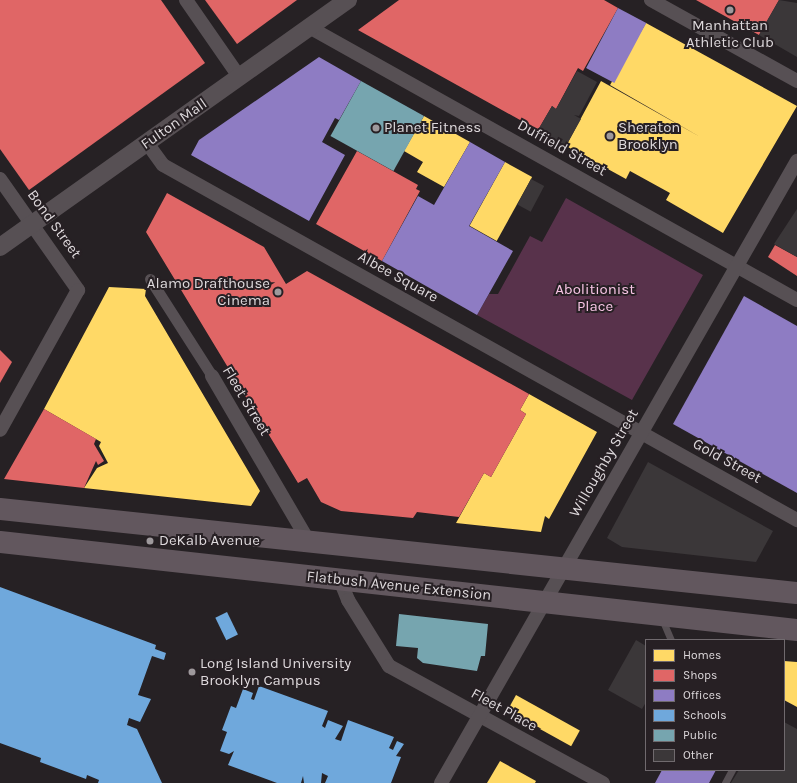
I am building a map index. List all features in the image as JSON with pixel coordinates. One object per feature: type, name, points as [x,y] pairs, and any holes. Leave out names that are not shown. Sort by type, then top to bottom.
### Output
[{"type":"main road","points":[[0,508],[797,593]]},
{"type":"main road","name":"Flatbush Avenue Extension","points":[[0,542],[797,630]]},
{"type":"street","points":[[186,0],[240,78]]},
{"type":"street","name":"Fulton Mall","points":[[0,246],[240,78],[348,0]]},
{"type":"street","points":[[651,0],[797,81]]},
{"type":"street","name":"Duffield Street","points":[[309,27],[797,300]]},
{"type":"street","name":"Albee Square","points":[[147,143],[163,165],[641,432]]},
{"type":"street","name":"Willoughby Street","points":[[441,783],[481,716],[562,568],[797,161]]},
{"type":"street","name":"Bond Street","points":[[0,179],[78,290],[0,430]]},
{"type":"street","name":"Fleet Street","points":[[150,279],[212,376],[309,542]]},
{"type":"street","name":"Gold Street","points":[[641,432],[797,520]]},
{"type":"street","name":"Fleet Place","points":[[340,580],[348,600],[389,666],[603,783]]},
{"type":"lane","points":[[660,615],[671,639]]},
{"type":"lane","points":[[725,783],[731,771]]},
{"type":"green space","name":"Abolitionist Place","points":[[566,198],[703,275],[632,400],[477,315],[489,294],[498,294],[530,236],[542,242]]},
{"type":"building: Homes","points":[[646,23],[797,106],[723,233],[666,200],[670,193],[630,171],[626,179],[566,146],[601,81],[702,138],[610,85]]},
{"type":"building: Homes","points":[[424,116],[470,142],[444,187],[417,172],[423,162],[404,151]]},
{"type":"building: Homes","points":[[505,162],[532,177],[497,241],[470,226]]},
{"type":"building: Homes","points":[[109,287],[146,289],[145,296],[260,491],[251,506],[84,488],[97,468],[108,463],[99,446],[101,442],[44,409]]},
{"type":"building: Homes","points":[[529,394],[597,432],[549,519],[545,516],[541,532],[456,523],[484,473],[491,477],[526,414],[520,410]]},
{"type":"building: Homes","points":[[785,661],[797,662],[797,707],[785,701]]},
{"type":"building: Homes","points":[[516,695],[580,730],[571,746],[507,711]]},
{"type":"building: Homes","points":[[500,761],[536,781],[535,783],[487,783]]},
{"type":"building: Shops","points":[[0,0],[161,0],[205,63],[29,190],[0,149]]},
{"type":"building: Shops","points":[[205,0],[297,0],[237,44]]},
{"type":"building: Shops","points":[[399,0],[604,0],[618,8],[583,71],[578,68],[556,109],[552,106],[538,130],[358,30]]},
{"type":"building: Shops","points":[[696,0],[779,0],[759,35]]},
{"type":"building: Shops","points":[[357,151],[418,185],[416,189],[420,191],[382,261],[316,224]]},
{"type":"building: Shops","points":[[167,193],[264,247],[286,284],[307,271],[529,394],[520,410],[526,414],[491,477],[484,473],[459,517],[417,512],[413,518],[341,511],[321,502],[307,478],[298,483],[146,232]]},
{"type":"building: Shops","points":[[775,245],[797,257],[797,276],[768,257]]},
{"type":"building: Shops","points":[[0,350],[12,362],[0,383]]},
{"type":"building: Shops","points":[[44,409],[96,439],[94,444],[104,461],[98,465],[96,461],[84,488],[4,479]]},
{"type":"building: Offices","points":[[618,8],[646,23],[614,83],[586,68]]},
{"type":"building: Offices","points":[[319,57],[361,81],[339,120],[335,118],[322,142],[345,155],[309,221],[191,155],[199,140]]},
{"type":"building: Offices","points":[[470,142],[505,162],[469,226],[513,251],[477,315],[382,261],[418,196],[434,205]]},
{"type":"building: Offices","points":[[744,296],[797,326],[797,493],[673,424]]},
{"type":"building: Offices","points":[[661,771],[715,771],[709,783],[655,783]]},
{"type":"building: Schools","points":[[0,587],[156,645],[155,649],[166,653],[164,660],[152,656],[138,695],[151,699],[140,722],[129,718],[127,725],[137,729],[162,783],[98,783],[99,780],[87,775],[86,779],[40,762],[41,758],[0,743]]},
{"type":"building: Schools","points":[[227,612],[238,634],[226,640],[215,618]]},
{"type":"building: Schools","points":[[259,686],[328,711],[322,726],[325,728],[328,720],[343,726],[335,739],[341,741],[348,720],[394,737],[389,748],[393,750],[397,741],[404,744],[396,756],[401,757],[391,783],[325,783],[328,776],[322,773],[321,783],[304,783],[303,776],[301,783],[277,783],[228,765],[234,751],[229,754],[220,751],[227,732],[222,730],[231,706],[236,708],[243,689],[253,693],[251,699],[254,700]]},
{"type":"building: Public","name":"Planet Fitness","points":[[361,81],[424,116],[393,171],[330,136]]},
{"type":"building: Public","points":[[399,614],[488,624],[485,656],[481,656],[477,671],[423,663],[417,658],[418,648],[396,646]]},
{"type":"building: Other","points":[[779,0],[797,3],[797,57],[759,35]]},
{"type":"building: Other","points":[[577,71],[597,82],[579,116],[574,115],[581,119],[566,146],[538,130],[552,106],[556,109]]},
{"type":"building: Other","points":[[531,179],[544,186],[531,212],[517,205]]},
{"type":"building: Other","points":[[797,209],[797,257],[774,244]]},
{"type":"building: Other","points":[[648,462],[773,531],[756,562],[622,547],[607,538]]},
{"type":"building: Other","points":[[636,640],[645,645],[645,704],[642,709],[608,690]]},
{"type":"building: Other","points":[[785,723],[797,729],[797,783],[731,783],[738,771],[785,771]]},
{"type":"place","name":"Manhattan Athletic Club","points":[[730,10]]},
{"type":"place","name":"Planet Fitness","points":[[376,128]]},
{"type":"place","name":"Sheraton Brooklyn","points":[[610,136]]},
{"type":"place","name":"Alamo Drafthouse Cinema","points":[[278,292]]},
{"type":"place","name":"DeKalb Avenue","points":[[150,541]]},
{"type":"place","name":"Long Island University Brooklyn Campus","points":[[192,672]]}]
